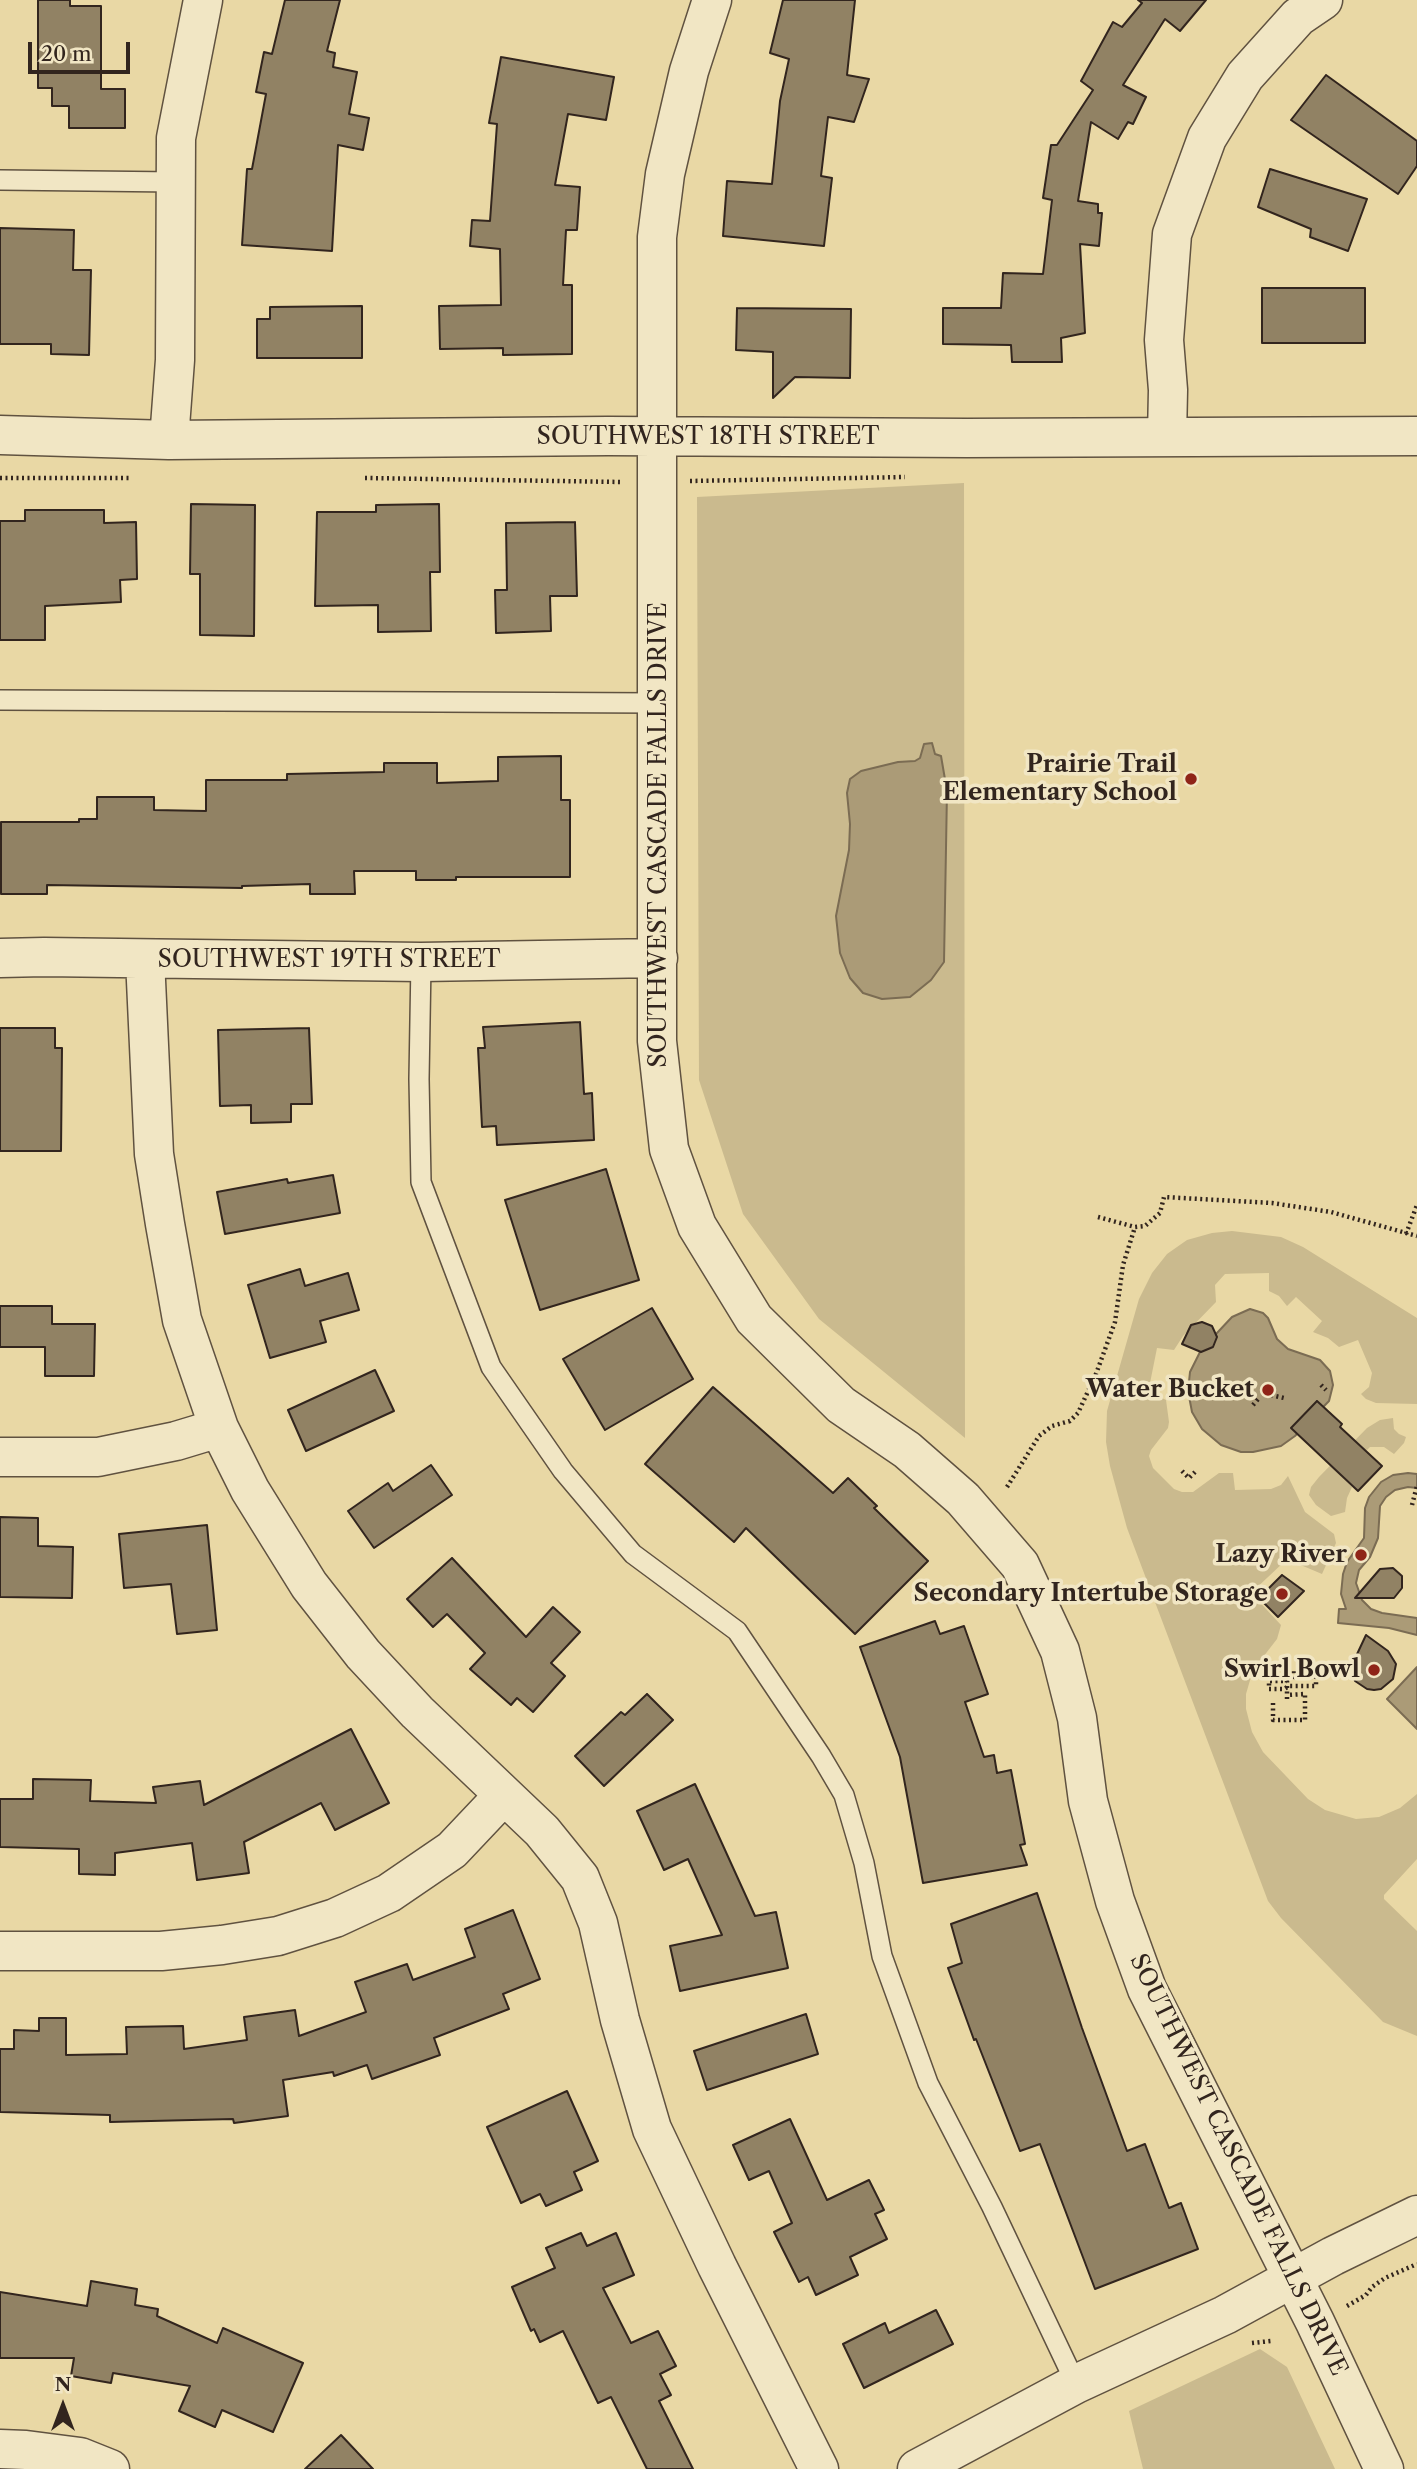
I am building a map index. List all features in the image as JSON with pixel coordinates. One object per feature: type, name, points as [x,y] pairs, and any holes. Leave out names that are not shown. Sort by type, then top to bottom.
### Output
[{"type":"street","points":[[169,440],[175,360],[176,138],[203,0]]},
{"type":"street","name":"SOUTHWEST CASCADE FALLS DRIVE","points":[[712,0],[688,71],[665,174],[657,237],[657,1041],[669,1149],[697,1226],[754,1319],[841,1405],[907,1450],[963,1499],[1020,1566],[1060,1651],[1077,1718],[1088,1801],[1115,1901],[1147,1989],[1294,2279],[1384,2469]]},
{"type":"street","points":[[1167,437],[1168,390],[1164,340],[1172,234],[1207,138],[1245,76],[1298,17],[1323,0]]},
{"type":"street","name":"SOUTHWEST 18TH STREET","points":[[0,435],[169,440],[658,436],[1417,436]]},
{"type":"street","name":"SOUTHWEST 19TH STREET","points":[[0,958],[421,962],[658,958]]},
{"type":"street","points":[[145,959],[154,1154],[165,1224],[182,1320],[219,1428],[250,1490],[309,1584],[363,1654],[417,1712],[542,1831],[580,1878],[598,1923],[620,2020],[652,2129],[819,2469]]},
{"type":"street","points":[[0,1457],[98,1457],[176,1441],[219,1428]]},
{"type":"street","points":[[0,1951],[161,1951],[278,1936],[335,1918],[389,1893],[452,1850],[504,1796]]},
{"type":"street","points":[[918,2469],[1076,2384],[1225,2315],[1333,2256],[1417,2216]]},
{"type":"street","points":[[0,2449],[80,2457],[110,2469]]},
{"type":"lane","points":[[0,180],[176,182]]},
{"type":"lane","points":[[0,700],[657,703]]},
{"type":"lane","points":[[421,962],[421,1182],[491,1367],[563,1471],[633,1554],[737,1631],[833,1776],[844,1796],[864,1863],[882,1956],[928,2083],[992,2207],[1076,2384]]},
{"type":"path","points":[[354,478],[658,482],[909,477]]},
{"type":"path","points":[[0,478],[139,478]]},
{"type":"path","points":[[1098,1217],[1135,1227],[1145,1226],[1160,1213],[1164,1197],[1272,1203],[1331,1212],[1417,1236]]},
{"type":"path","points":[[1406,1234],[1417,1205]]},
{"type":"path","points":[[1007,1487],[1039,1436],[1052,1426],[1070,1420],[1078,1413],[1086,1397],[1115,1322],[1123,1265],[1135,1227]]},
{"type":"path","points":[[1271,1395],[1284,1398]]},
{"type":"path","points":[[1253,1405],[1260,1397]]},
{"type":"path","points":[[1182,1471],[1189,1478],[1195,1472]]},
{"type":"path","points":[[1412,1505],[1417,1486]]},
{"type":"path","points":[[1273,1703],[1273,1720],[1305,1720],[1305,1694],[1287,1694],[1287,1699],[1287,1690],[1287,1681],[1269,1681],[1269,1689],[1284,1689],[1289,1686],[1316,1686],[1316,1677],[1294,1677],[1294,1670],[1320,1670]]},
{"type":"shaded area","points":[[964,483],[965,1438],[819,1319],[743,1214],[699,1080],[697,497]]},
{"type":"shaded area","points":[[932,743],[935,754],[941,756],[947,791],[944,962],[931,980],[910,997],[882,999],[863,993],[850,978],[840,953],[836,916],[849,850],[847,793],[850,779],[861,771],[898,762],[915,761],[920,758],[924,744]]},
{"type":"shaded area","points":[[1232,1231],[1281,1237],[1303,1247],[1417,1318],[1417,1404],[1376,1403],[1361,1394],[1369,1387],[1372,1373],[1358,1340],[1339,1347],[1328,1338],[1313,1332],[1322,1321],[1296,1297],[1287,1306],[1279,1296],[1269,1291],[1269,1273],[1225,1274],[1215,1285],[1216,1302],[1183,1336],[1174,1350],[1157,1348],[1150,1383],[1156,1395],[1166,1400],[1169,1422],[1168,1428],[1149,1456],[1153,1468],[1174,1489],[1182,1492],[1193,1492],[1219,1473],[1233,1473],[1235,1490],[1271,1489],[1281,1485],[1288,1476],[1305,1512],[1334,1534],[1336,1543],[1322,1574],[1296,1563],[1284,1562],[1251,1593],[1281,1625],[1277,1639],[1253,1670],[1246,1694],[1246,1709],[1252,1732],[1263,1752],[1308,1799],[1325,1810],[1356,1819],[1379,1817],[1400,1808],[1417,1794],[1417,1859],[1384,1895],[1384,1899],[1417,1931],[1417,2036],[1383,2022],[1281,1918],[1268,1901],[1127,1528],[1110,1466],[1106,1442],[1107,1411],[1139,1299],[1152,1273],[1167,1254],[1187,1240]]},
{"type":"shaded area","points":[[1250,1309],[1263,1313],[1268,1318],[1277,1339],[1288,1349],[1320,1360],[1330,1371],[1333,1385],[1329,1401],[1295,1436],[1281,1446],[1241,1452],[1221,1445],[1202,1429],[1192,1412],[1188,1391],[1190,1372],[1201,1350],[1232,1317]]},
{"type":"shaded area","points":[[1393,1418],[1394,1429],[1406,1437],[1404,1443],[1394,1454],[1384,1447],[1370,1447],[1341,1476],[1352,1487],[1345,1512],[1331,1516],[1316,1505],[1309,1495],[1311,1487],[1319,1477],[1367,1428],[1380,1420]]},
{"type":"shaded area","name":"Lazy River","points":[[1417,1474],[1417,1488],[1395,1490],[1380,1506],[1378,1538],[1370,1557],[1359,1570],[1356,1583],[1362,1600],[1371,1609],[1417,1618],[1417,1635],[1389,1628],[1338,1623],[1339,1609],[1346,1609],[1341,1594],[1343,1574],[1347,1562],[1364,1538],[1365,1508],[1369,1497],[1381,1482],[1393,1475]]},
{"type":"shaded area","points":[[1417,1667],[1417,1729],[1387,1699]]},
{"type":"shaded area","points":[[1260,2349],[1287,2367],[1335,2469],[1143,2469],[1129,2411]]},
{"type":"building","points":[[38,0],[70,0],[70,6],[101,6],[101,89],[125,89],[125,128],[69,128],[69,106],[52,106],[52,88],[38,88]]},
{"type":"building","points":[[285,0],[340,0],[327,51],[335,53],[333,67],[357,72],[349,114],[369,118],[363,150],[338,145],[332,251],[242,245],[247,169],[252,169],[266,94],[256,92],[264,52],[272,54]]},
{"type":"building","points":[[783,0],[855,0],[847,75],[869,79],[854,122],[828,117],[821,176],[832,178],[824,246],[723,236],[727,181],[772,184],[780,101],[789,59],[770,53]]},
{"type":"building","points":[[1138,0],[1206,0],[1180,31],[1165,19],[1123,85],[1146,97],[1133,124],[1128,122],[1118,139],[1091,122],[1078,201],[1098,204],[1098,213],[1102,213],[1099,246],[1080,244],[1085,333],[1061,338],[1062,362],[1012,362],[1011,345],[943,344],[943,308],[1001,308],[1003,273],[1043,274],[1052,200],[1043,198],[1051,145],[1057,145],[1093,90],[1081,81],[1113,22],[1122,27],[1142,3]]},
{"type":"building","points":[[501,57],[614,77],[606,120],[568,114],[555,185],[580,187],[577,230],[566,230],[563,285],[572,285],[572,354],[503,355],[503,348],[440,349],[439,306],[501,305],[500,249],[470,246],[472,220],[490,221],[497,124],[489,123]]},
{"type":"building","points":[[1326,75],[1417,141],[1417,166],[1398,194],[1291,120]]},
{"type":"building","points":[[1270,169],[1367,199],[1348,251],[1310,237],[1311,229],[1258,207]]},
{"type":"building","points":[[0,228],[74,230],[73,270],[91,270],[89,355],[51,354],[51,344],[0,344]]},
{"type":"building","points":[[1262,288],[1365,288],[1365,343],[1262,343]]},
{"type":"building","points":[[362,306],[362,358],[257,358],[257,319],[270,319],[270,307]]},
{"type":"building","points":[[737,308],[851,309],[850,378],[795,377],[773,398],[773,352],[736,350]]},
{"type":"building","points":[[191,504],[255,505],[254,636],[200,635],[200,574],[190,574]]},
{"type":"building","points":[[439,504],[440,572],[430,572],[431,631],[378,632],[378,605],[315,606],[317,512],[376,512],[376,505]]},
{"type":"building","points":[[25,510],[104,510],[104,523],[136,522],[137,579],[120,580],[121,602],[45,606],[45,640],[0,640],[0,521],[25,521]]},
{"type":"building","points":[[575,522],[577,596],[550,596],[551,631],[496,633],[495,590],[507,590],[506,523]]},
{"type":"building","points":[[561,756],[561,800],[570,800],[570,877],[456,877],[456,880],[416,880],[416,871],[354,871],[355,894],[310,894],[310,884],[242,888],[47,885],[47,894],[1,894],[1,822],[79,822],[79,819],[97,819],[97,797],[154,797],[154,810],[206,811],[206,780],[287,780],[287,774],[384,772],[384,763],[437,763],[437,783],[498,781],[498,757]]},
{"type":"building","points":[[580,1022],[584,1094],[592,1093],[594,1140],[497,1145],[496,1126],[482,1127],[478,1048],[485,1048],[483,1027]]},
{"type":"building","points":[[0,1028],[55,1028],[55,1048],[62,1048],[61,1151],[0,1151]]},
{"type":"building","points":[[309,1028],[312,1104],[291,1104],[291,1122],[251,1123],[251,1105],[220,1106],[218,1030]]},
{"type":"building","points":[[606,1169],[639,1280],[540,1310],[505,1200]]},
{"type":"building","points":[[333,1175],[340,1213],[225,1234],[217,1192],[287,1179],[288,1183]]},
{"type":"building","points":[[300,1269],[305,1286],[348,1273],[359,1310],[320,1321],[326,1342],[270,1358],[248,1285]]},
{"type":"building","points":[[0,1306],[52,1306],[52,1324],[95,1324],[94,1376],[45,1376],[45,1347],[0,1347]]},
{"type":"building","points":[[652,1308],[693,1379],[605,1430],[563,1359]]},
{"type":"building","points":[[1202,1322],[1212,1326],[1217,1337],[1213,1347],[1201,1352],[1182,1344],[1191,1325]]},
{"type":"building","points":[[375,1370],[394,1411],[306,1451],[288,1410]]},
{"type":"building","points":[[713,1387],[833,1493],[848,1478],[928,1561],[855,1634],[746,1528],[734,1542],[645,1464]]},
{"type":"building","points":[[1317,1401],[1342,1424],[1340,1427],[1382,1466],[1358,1491],[1291,1428]]},
{"type":"building","points":[[431,1465],[452,1495],[374,1548],[348,1511],[388,1483],[393,1491]]},
{"type":"building","points":[[0,1517],[38,1518],[38,1546],[73,1547],[72,1598],[0,1597]]},
{"type":"building","points":[[207,1525],[217,1630],[177,1634],[171,1584],[124,1588],[119,1534]]},
{"type":"building","points":[[452,1558],[526,1637],[553,1607],[580,1632],[551,1663],[565,1676],[533,1712],[517,1698],[511,1705],[470,1669],[485,1653],[447,1614],[433,1627],[407,1599]]},
{"type":"building","points":[[1393,1568],[1402,1576],[1402,1588],[1394,1598],[1355,1598],[1380,1569]]},
{"type":"building","name":"Secondary Intertube Storage","points":[[1282,1575],[1304,1591],[1278,1617],[1259,1598]]},
{"type":"building","points":[[935,1621],[940,1634],[964,1626],[988,1694],[965,1702],[984,1757],[994,1755],[997,1773],[1011,1770],[1025,1844],[1020,1845],[1027,1865],[923,1883],[900,1757],[860,1647]]},
{"type":"building","name":"Swirl Bowl","points":[[1366,1635],[1388,1651],[1396,1664],[1393,1679],[1381,1689],[1367,1689],[1355,1681],[1351,1667]]},
{"type":"building","points":[[647,1694],[673,1720],[604,1786],[575,1756],[621,1712],[625,1715]]},
{"type":"building","points":[[351,1729],[389,1803],[335,1830],[321,1803],[244,1842],[249,1873],[197,1880],[192,1843],[115,1853],[115,1875],[79,1874],[79,1849],[0,1847],[0,1799],[33,1799],[33,1779],[91,1780],[90,1801],[156,1803],[153,1787],[200,1781],[204,1805]]},
{"type":"building","points":[[695,1784],[755,1916],[776,1912],[788,1968],[680,1991],[670,1946],[722,1935],[688,1859],[664,1870],[637,1811]]},
{"type":"building","points":[[1037,1893],[1127,2151],[1145,2144],[1169,2208],[1181,2203],[1198,2249],[1095,2289],[1040,2144],[1020,2151],[976,2039],[974,2040],[948,1968],[962,1963],[951,1924]]},
{"type":"building","points":[[513,1910],[540,1979],[503,1994],[509,2009],[434,2038],[440,2055],[372,2079],[367,2065],[334,2076],[333,2072],[283,2080],[288,2116],[234,2123],[233,2119],[110,2122],[110,2115],[0,2112],[0,2049],[14,2049],[14,2030],[39,2031],[39,2018],[66,2018],[66,2055],[127,2054],[126,2027],[183,2026],[184,2049],[247,2040],[244,2017],[295,2010],[299,2036],[366,2012],[355,1982],[407,1964],[413,1980],[475,1957],[465,1929]]},
{"type":"building","points":[[806,2014],[818,2054],[707,2090],[694,2051]]},
{"type":"building","points":[[567,2091],[598,2161],[574,2172],[582,2190],[546,2206],[540,2194],[521,2203],[487,2127]]},
{"type":"building","points":[[790,2119],[827,2200],[869,2180],[884,2210],[875,2214],[887,2239],[850,2257],[858,2275],[816,2295],[808,2277],[799,2282],[774,2232],[792,2223],[769,2171],[749,2180],[733,2145]]},
{"type":"building","points":[[581,2233],[587,2246],[616,2233],[634,2275],[603,2288],[631,2343],[658,2331],[676,2366],[660,2374],[671,2395],[659,2401],[693,2469],[647,2469],[611,2397],[598,2403],[563,2331],[540,2342],[534,2329],[531,2331],[512,2287],[555,2268],[546,2248]]},
{"type":"building","points":[[91,2281],[137,2289],[135,2305],[158,2309],[157,2316],[217,2343],[223,2328],[303,2363],[273,2432],[222,2410],[215,2427],[179,2411],[190,2386],[113,2373],[111,2383],[71,2376],[74,2358],[0,2358],[0,2292],[87,2306]]},
{"type":"building","points":[[936,2310],[953,2344],[864,2388],[843,2344],[885,2323],[889,2333]]},
{"type":"building","points":[[341,2435],[373,2469],[305,2469]]},
{"type":"place","name":"Prairie Trail Elementary School","points":[[1191,779]]},
{"type":"place","name":"Water Bucket","points":[[1268,1390]]},
{"type":"place","name":"Lazy River","points":[[1361,1555]]},
{"type":"place","name":"Secondary Intertube Storage","points":[[1282,1594]]},
{"type":"place","name":"Swirl Bowl","points":[[1374,1670]]}]
